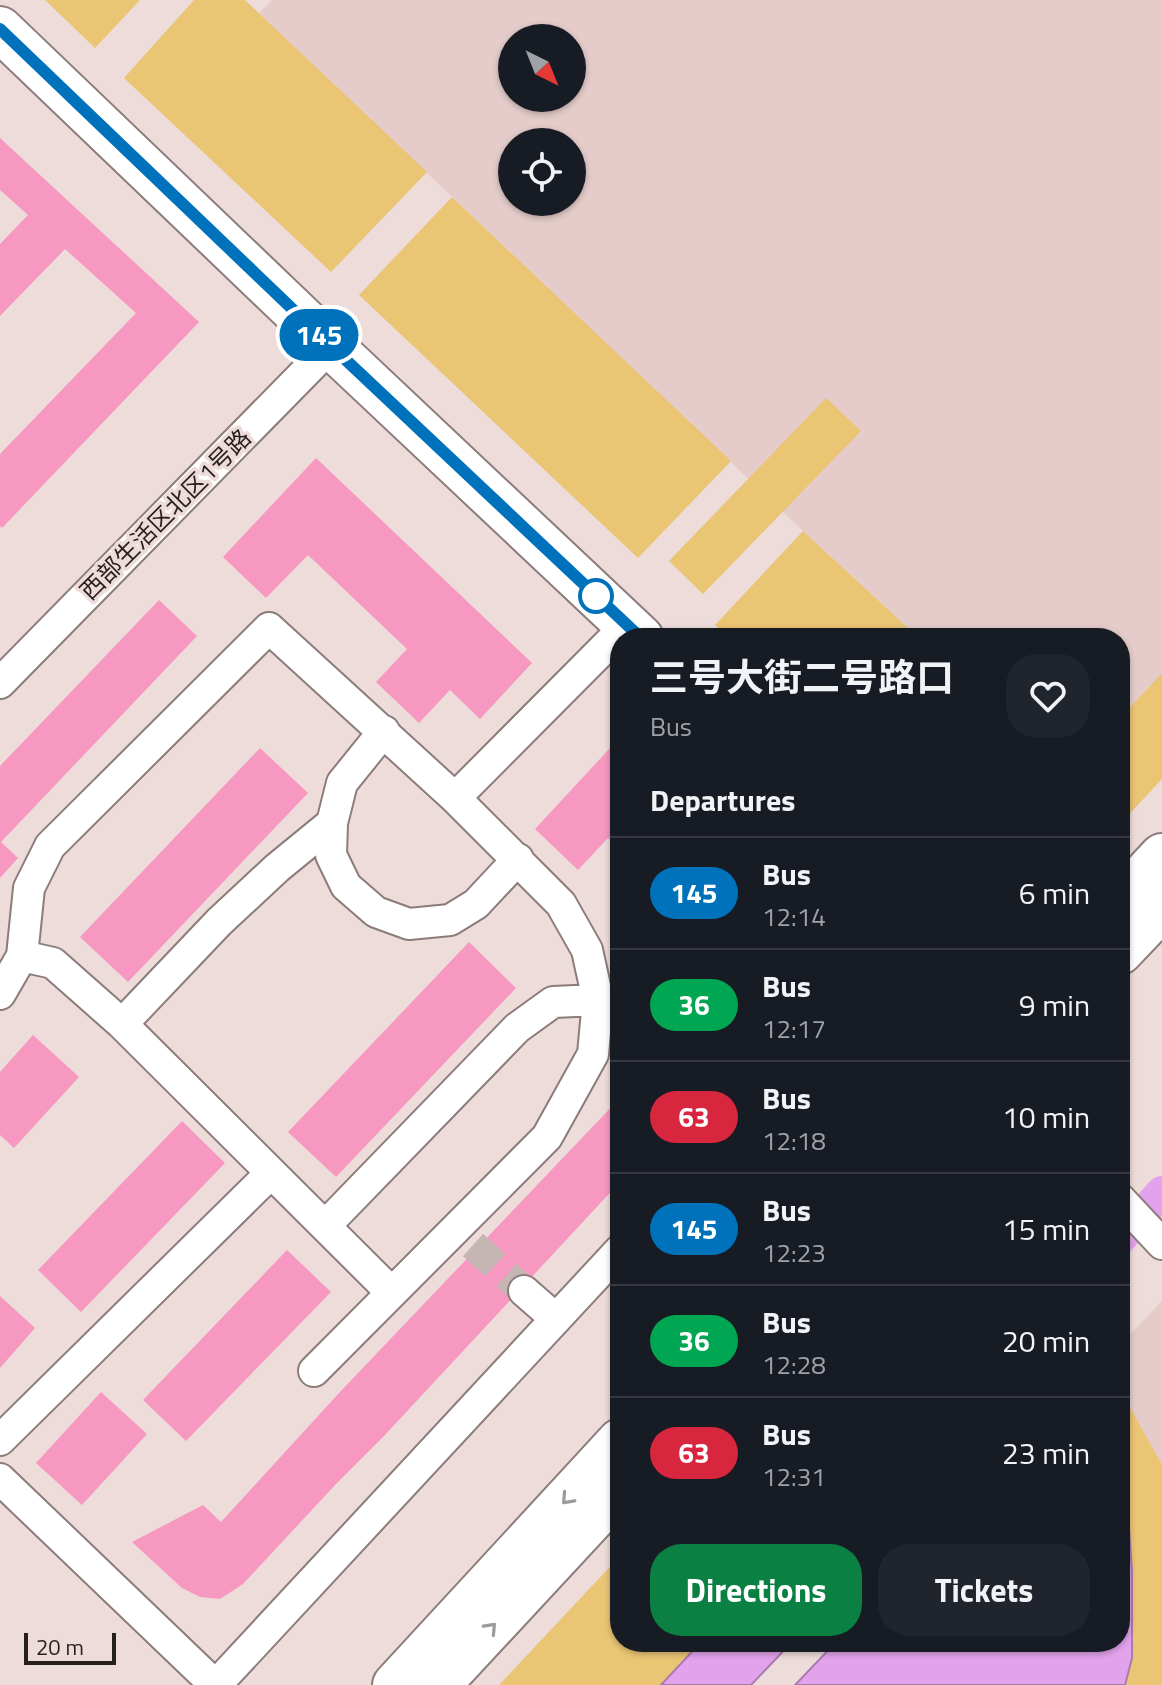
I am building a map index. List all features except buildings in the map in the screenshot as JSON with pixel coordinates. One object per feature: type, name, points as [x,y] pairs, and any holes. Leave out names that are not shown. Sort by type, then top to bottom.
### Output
[{"type":"street","points":[[0,29],[631,628]]},
{"type":"street","name":"西部生活区北区1号路","points":[[0,683],[331,346]]},
{"type":"street","points":[[0,994],[22,956],[29,888],[50,846],[269,628],[455,798],[561,904],[587,950],[598,1000],[593,1054],[547,1137],[464,1237],[391,1292],[314,1371]]},
{"type":"street","points":[[455,798],[610,653]]},
{"type":"street","points":[[384,731],[342,783],[332,823],[331,855],[346,886],[376,912],[409,924],[450,920],[476,904],[518,859]]},
{"type":"street","points":[[122,1024],[219,922],[332,823]]},
{"type":"street","points":[[1130,890],[1162,856]]},
{"type":"street","points":[[1130,942],[1162,908]]},
{"type":"street","points":[[22,956],[53,963],[122,1024],[391,1292]]},
{"type":"street","points":[[325,1226],[517,1028],[553,1002],[598,1000]]},
{"type":"street","points":[[0,1440],[271,1173]]},
{"type":"street","points":[[1130,1210],[1162,1244]]},
{"type":"street","points":[[0,1479],[215,1685],[610,1261]]},
{"type":"street","points":[[524,1291],[556,1319]]},
{"type":"street","points":[[395,1685],[610,1452]]},
{"type":"street","points":[[438,1685],[610,1500]]},
{"type":"shaded area","points":[[45,0],[140,0],[95,48]]},
{"type":"shaded area","points":[[194,0],[245,0],[427,172],[331,272],[124,78]]},
{"type":"shaded area","points":[[272,0],[1162,0],[1162,673],[1130,707],[1130,628],[908,628],[259,13]]},
{"type":"shaded area","points":[[452,197],[731,461],[638,558],[359,295]]},
{"type":"shaded area","points":[[826,398],[861,431],[703,594],[669,561]]},
{"type":"shaded area","points":[[803,531],[908,628],[718,628],[715,625]]},
{"type":"shaded area","points":[[1162,673],[1162,779],[1130,813],[1130,707]]},
{"type":"shaded area","points":[[1162,1301],[1162,1685],[795,1685],[826,1652],[1130,1652],[1130,1335]]},
{"type":"shaded area","points":[[1130,1407],[1162,1465],[1162,1685],[1125,1685],[1132,1658]]},
{"type":"shaded area","points":[[1130,1542],[1132,1658],[1125,1685],[795,1685],[826,1652],[1130,1652]]},
{"type":"shaded area","points":[[610,1567],[610,1652],[692,1652],[661,1685],[499,1685]]},
{"type":"shaded area","points":[[692,1652],[782,1652],[751,1685],[661,1685]]},
{"type":"waterway","points":[[1130,1228],[1162,1192]]},
{"type":"tunnel","points":[[473,1245],[524,1291]]},
{"type":"bus line","name":"145","points":[[0,29],[630,628]]}]
